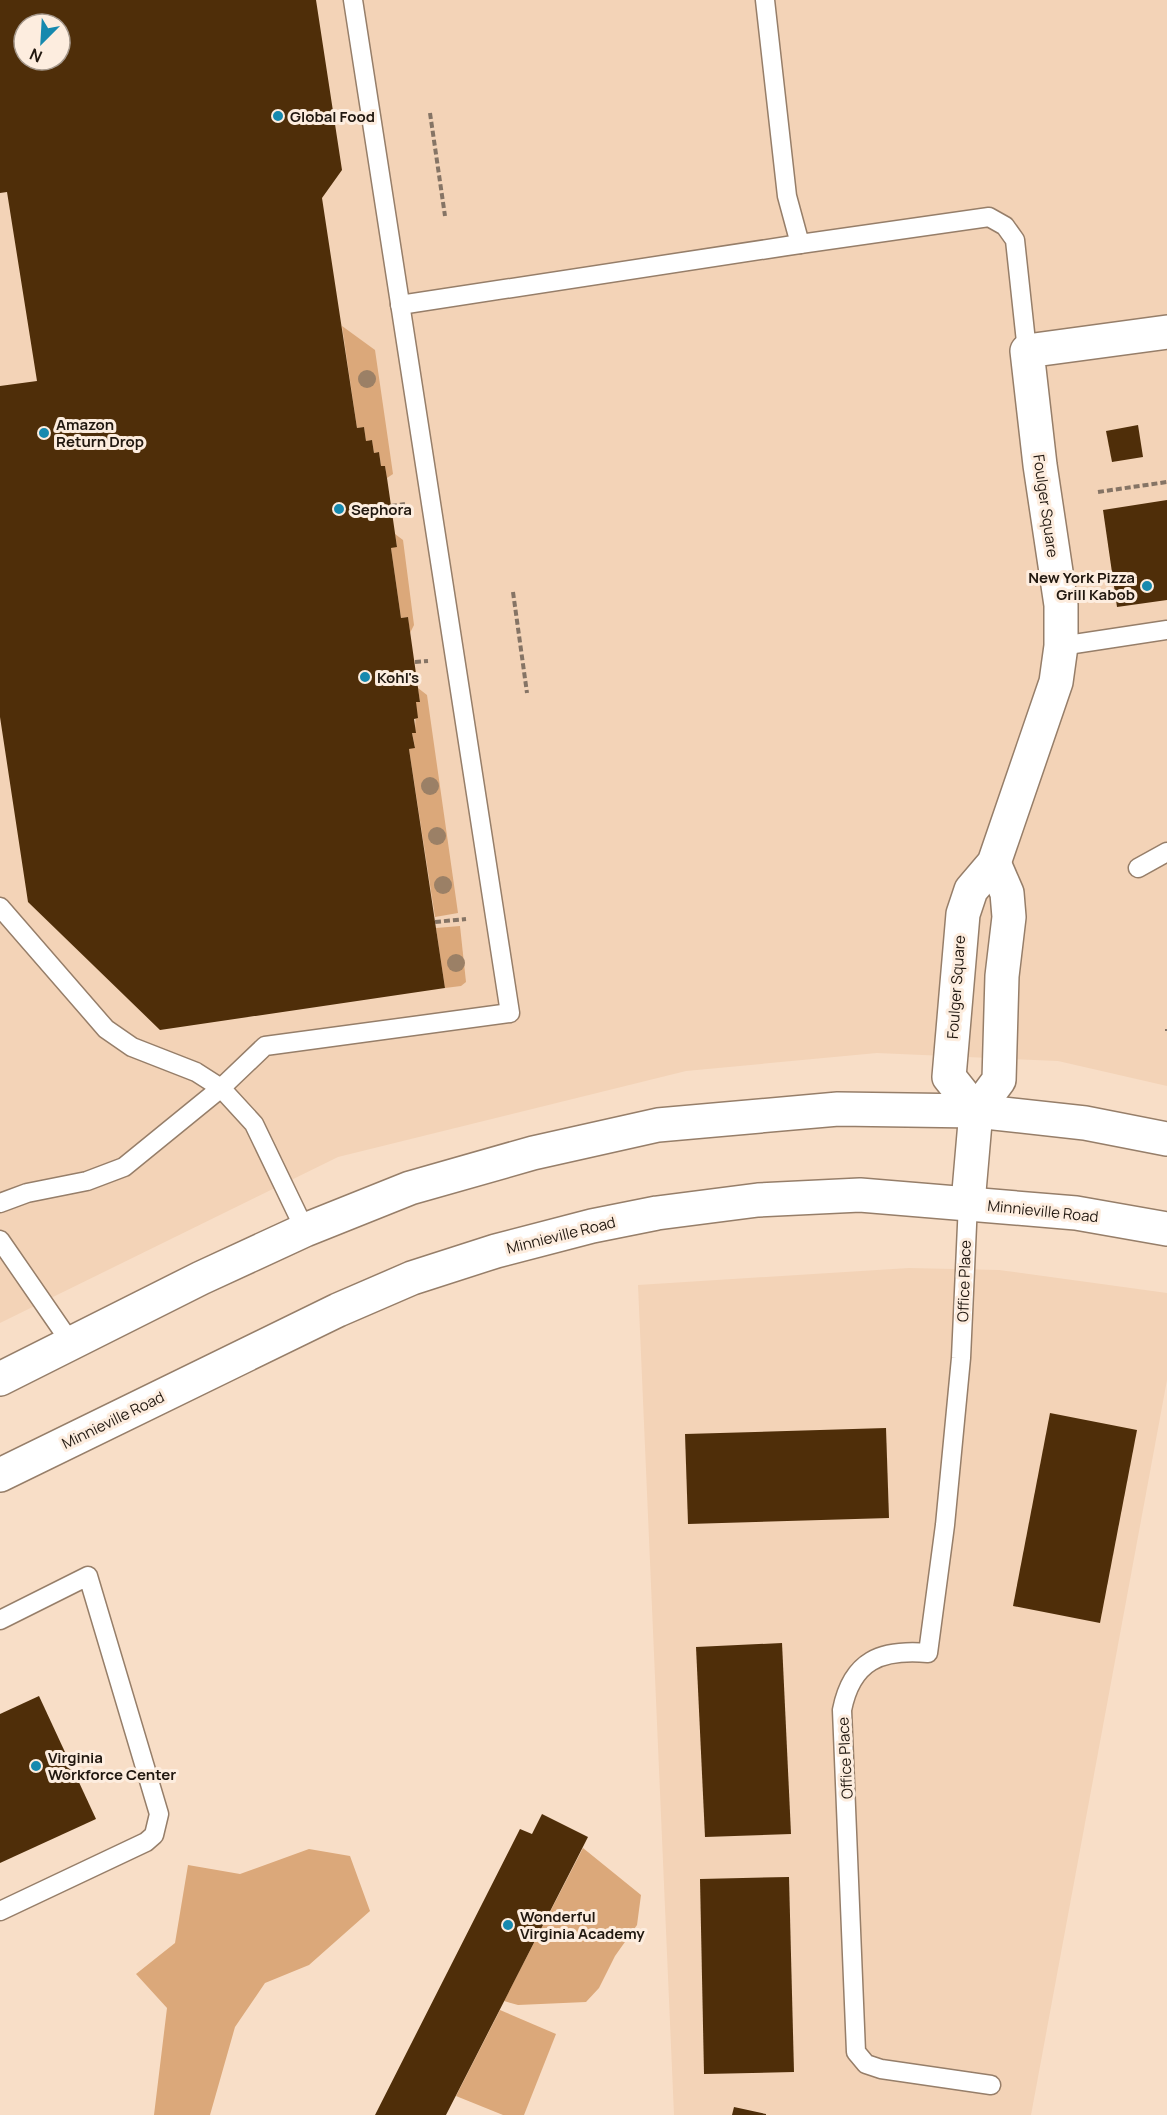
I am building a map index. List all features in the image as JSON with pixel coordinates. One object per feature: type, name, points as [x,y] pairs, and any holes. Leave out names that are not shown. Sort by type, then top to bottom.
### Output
[{"type":"main road","points":[[1027,351],[1167,332]]},
{"type":"main road","name":"Foulger Square","points":[[976,1111],[949,1077],[955,982],[966,898],[994,863],[1056,682],[1061,646],[1061,605],[1040,465],[1027,351]]},
{"type":"main road","points":[[968,1203],[976,1111],[999,1080],[1002,976],[1009,918],[1007,893],[994,863]]},
{"type":"main road","points":[[0,1379],[201,1278],[305,1230],[410,1188],[533,1153],[658,1125],[838,1109],[976,1111],[1084,1123],[1167,1139]]},
{"type":"main road","name":"Minnieville Road","points":[[0,1475],[338,1310],[412,1278],[496,1251],[657,1213],[758,1200],[860,1196],[1076,1213],[1167,1229]]},
{"type":"lane","points":[[0,1203],[27,1193],[87,1181],[124,1167],[220,1088],[265,1046],[510,1013],[353,0]]},
{"type":"lane","points":[[765,0],[785,185],[800,244]]},
{"type":"lane","points":[[400,305],[989,217],[1005,226],[1015,240],[1027,351]]},
{"type":"lane","points":[[1061,646],[1167,630]]},
{"type":"lane","points":[[1138,868],[1167,852]]},
{"type":"lane","points":[[0,907],[106,1029],[132,1047],[196,1071],[220,1088],[254,1124],[305,1230]]},
{"type":"lane","name":"Office Place","points":[[968,1203],[961,1358],[945,1525],[928,1653],[904,1651],[873,1659],[858,1671],[846,1690],[842,1710],[856,2052],[866,2064],[881,2069],[991,2085]]},
{"type":"lane","points":[[0,1240],[71,1343]]},
{"type":"lane","points":[[0,1620],[88,1576],[159,1814],[154,1835],[146,1842],[0,1911]]},
{"type":"path","points":[[430,113],[445,216]]},
{"type":"path","points":[[1098,492],[1167,482]]},
{"type":"path","points":[[391,506],[406,504]]},
{"type":"path","points":[[513,592],[527,693]]},
{"type":"path","points":[[415,662],[429,661]]},
{"type":"path","points":[[435,922],[466,919]]},
{"type":"shaded area","points":[[0,0],[1167,0],[1167,1086],[1058,1061],[877,1053],[686,1071],[338,1157],[0,1323]]},
{"type":"shaded area","points":[[342,326],[375,350],[393,474],[387,478],[385,466],[381,466],[379,452],[374,453],[372,440],[366,441],[364,427],[357,428]]},
{"type":"shaded area","points":[[395,534],[403,540],[414,625],[410,633],[408,617],[401,618],[391,548],[397,546]]},
{"type":"shaded area","points":[[418,688],[427,695],[458,913],[435,917],[409,749],[415,747],[412,733],[415,733],[416,702],[420,702]]},
{"type":"shaded area","points":[[460,926],[466,982],[461,986],[445,988],[436,928]]},
{"type":"shaded area","points":[[909,1268],[999,1270],[1167,1293],[1167,1380],[1031,2115],[674,2115],[638,1285]]},
{"type":"shaded area","points":[[583,1848],[641,1895],[637,1925],[615,1956],[599,1988],[586,2002],[518,2005],[504,2001]]},
{"type":"shaded area","points":[[309,1849],[350,1856],[370,1911],[309,1965],[265,1983],[235,2027],[210,2115],[154,2115],[167,2008],[136,1974],[175,1943],[188,1865],[240,1874]]},
{"type":"shaded area","points":[[500,2010],[556,2034],[524,2115],[503,2115],[456,2096]]},
{"type":"building","points":[[0,0],[316,0],[342,170],[322,198],[357,428],[364,427],[366,441],[372,440],[374,453],[379,452],[381,466],[385,466],[387,478],[397,547],[391,548],[401,618],[408,617],[420,702],[416,702],[418,718],[414,719],[416,733],[412,733],[415,748],[409,749],[445,988],[160,1030],[28,902],[0,717],[0,386],[37,381],[7,192],[0,193]]},
{"type":"building","points":[[1138,425],[1143,457],[1112,462],[1106,431]]},
{"type":"building","points":[[1167,500],[1167,600],[1117,607],[1103,510]]},
{"type":"building","points":[[1050,1413],[1137,1430],[1100,1623],[1013,1606]]},
{"type":"building","points":[[886,1428],[889,1518],[688,1524],[685,1434]]},
{"type":"building","points":[[782,1643],[791,1834],[705,1837],[696,1647]]},
{"type":"building","name":"Virginia Workforce Center","points":[[39,1696],[96,1819],[0,1863],[0,1714]]},
{"type":"building","name":"Wonderful Virginia Academy","points":[[542,1814],[588,1837],[446,2115],[375,2115],[520,1829],[532,1834]]},
{"type":"building","points":[[789,1877],[794,2072],[704,2074],[700,1879]]},
{"type":"building","points":[[734,2107],[766,2114],[766,2115],[732,2115]]},
{"type":"place","name":"Global Food","points":[[278,116]]},
{"type":"place","name":"Amazon Return Drop","points":[[44,433]]},
{"type":"place","name":"Sephora","points":[[339,509]]},
{"type":"place","name":"New York Pizza Grill Kabob","points":[[1147,586]]},
{"type":"place","name":"Kohl's","points":[[365,677]]},
{"type":"place","name":"Virginia Workforce Center","points":[[36,1766]]},
{"type":"place","name":"Wonderful Virginia Academy","points":[[508,1925]]}]
